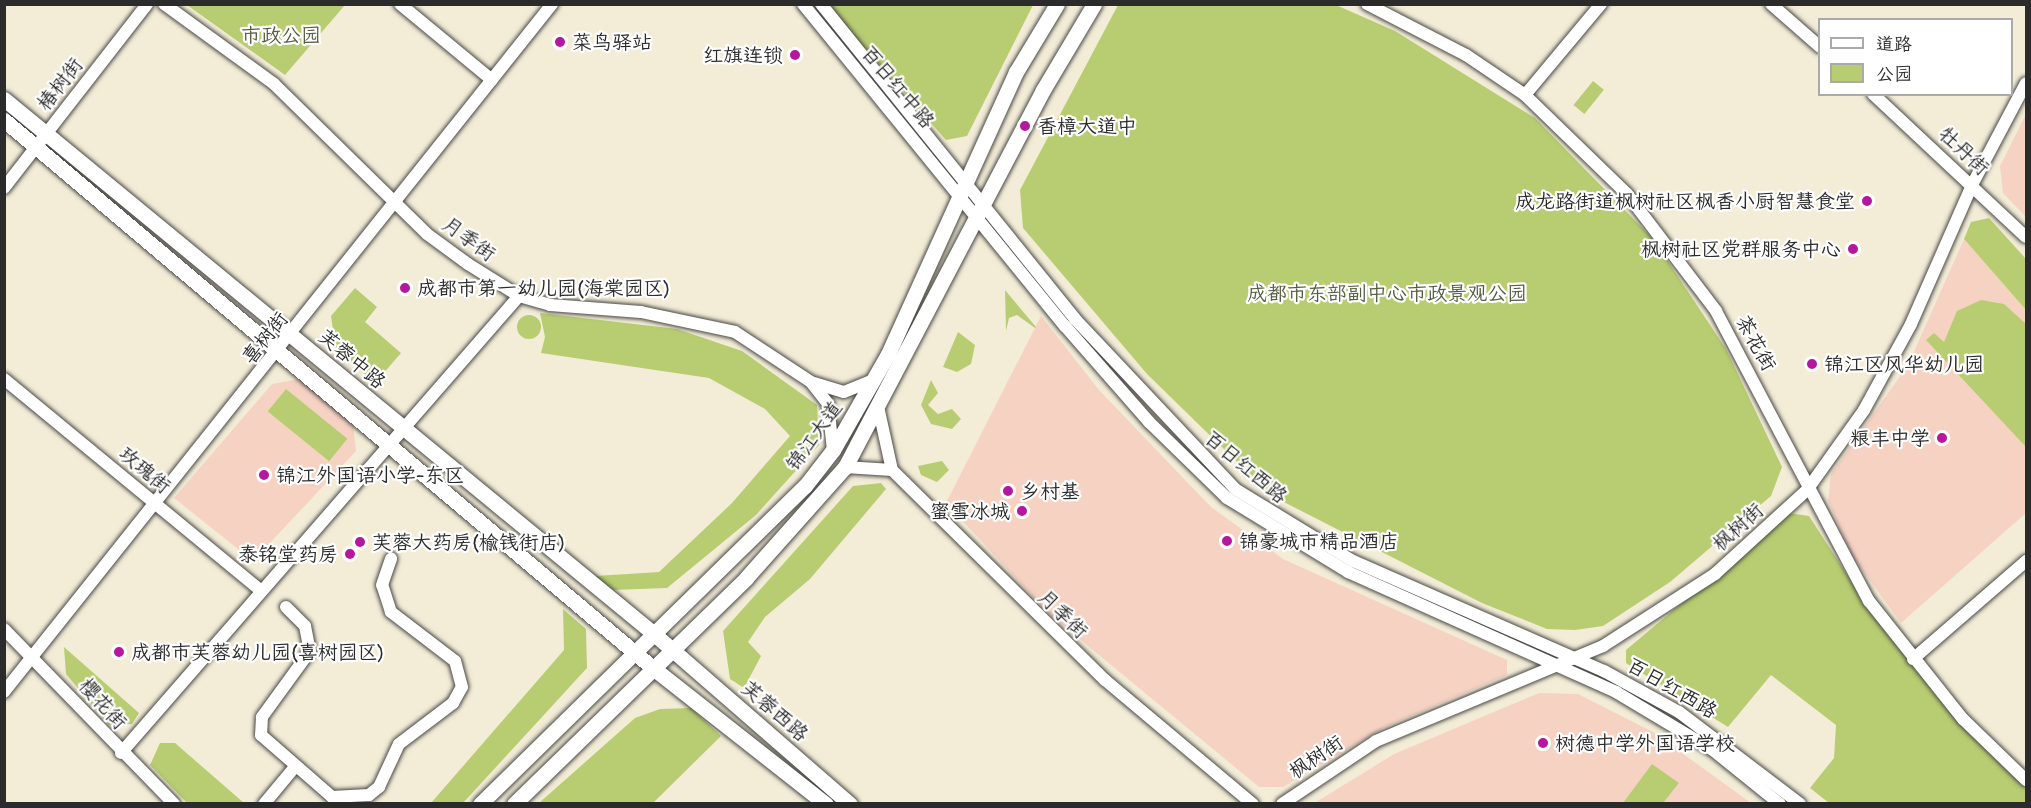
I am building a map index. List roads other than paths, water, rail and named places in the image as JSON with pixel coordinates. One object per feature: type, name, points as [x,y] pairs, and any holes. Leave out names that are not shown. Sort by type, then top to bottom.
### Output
[{"type":"main road","name":"锦江大道","points":[[480,804],[805,486],[833,450],[874,380],[1016,72],[1057,4]]},
{"type":"main road","name":"锦江大道","points":[[514,804],[672,651],[845,467],[879,411],[984,202],[1095,4]]},
{"type":"main road","name":"芙蓉中路","points":[[4,99],[41,141],[654,668]]},
{"type":"main road","name":"芙蓉中路","points":[[4,120],[41,141],[292,337],[672,651]]},
{"type":"main road","name":"芙蓉西路","points":[[672,651],[850,804]]},
{"type":"main road","name":"芙蓉西路","points":[[654,668],[826,804]]},
{"type":"street","name":"椿树街","points":[[4,188],[147,4]]},
{"type":"street","name":"月季街","points":[[164,4],[274,84],[395,198],[427,234],[519,296],[576,310],[695,320],[735,332],[811,382],[828,404],[833,450]]},
{"type":"street","points":[[400,4],[492,80]]},
{"type":"street","name":"喜树街","points":[[4,692],[154,502],[282,350],[395,198],[552,4]]},
{"type":"street","name":"百日红中路","points":[[803,4],[960,196]]},
{"type":"street","name":"百日红中路","points":[[821,4],[967,179]]},
{"type":"street","name":"茶花街","points":[[1367,4],[1466,56],[1525,95],[1627,194],[1693,276],[1773,414],[1807,490],[1845,564],[1913,659],[1963,719],[2026,780]]},
{"type":"street","points":[[1525,95],[1601,4]]},
{"type":"street","points":[[1771,4],[1818,45]]},
{"type":"street","name":"枫树街","points":[[1282,804],[1376,741],[1577,660],[1714,574],[1807,490],[1864,410],[1911,324],[1972,185],[2026,83]]},
{"type":"street","name":"牡丹街","points":[[1876,96],[2026,237]]},
{"type":"street","name":"百日红西路","points":[[967,179],[1082,327],[1235,489],[1353,561],[1577,660],[1679,712],[1800,804]]},
{"type":"street","name":"百日红西路","points":[[960,196],[1149,422],[1227,498],[1348,572],[1564,665],[1713,750],[1780,804]]},
{"type":"street","points":[[121,753],[400,427],[519,296]]},
{"type":"street","name":"玫瑰街","points":[[4,379],[260,590]]},
{"type":"street","points":[[811,382],[844,392],[874,380]]},
{"type":"street","points":[[845,467],[892,470],[879,411]]},
{"type":"street","name":"月季街","points":[[892,470],[1105,680],[1253,804]]},
{"type":"street","points":[[286,607],[305,626],[310,651],[260,726],[261,735],[294,768],[332,797],[369,795],[383,780],[399,744],[459,695],[463,677],[455,660],[391,612],[385,599],[385,571],[391,559]]},
{"type":"street","points":[[1913,659],[2026,561]]},
{"type":"street","name":"樱花街","points":[[4,629],[33,656],[121,753],[174,804]]},
{"type":"street","points":[[264,804],[294,768]]},
{"type":"place","name":"菜鸟驿站","points":[[560,42]]},
{"type":"place","name":"红旗连锁","points":[[795,55]]},
{"type":"place","name":"香樟大道中","points":[[1025,126]]},
{"type":"place","name":"成龙路街道枫树社区枫香小厨智慧食堂","points":[[1867,201]]},
{"type":"place","name":"枫树社区党群服务中心","points":[[1853,249]]},
{"type":"place","name":"成都市第一幼儿园(海棠园区)","points":[[405,288]]},
{"type":"place","name":"锦江区风华幼儿园","points":[[1812,364]]},
{"type":"place","name":"粮丰中学","points":[[1942,438]]},
{"type":"place","name":"锦江外国语小学-东区","points":[[264,475]]},
{"type":"place","name":"乡村基","points":[[1008,491]]},
{"type":"place","name":"蜜雪冰城","points":[[1022,511]]},
{"type":"place","name":"锦豪城市精品酒店","points":[[1227,541]]},
{"type":"place","name":"芙蓉大药房(榆钱街店)","points":[[360,542]]},
{"type":"place","name":"泰铭堂药房","points":[[350,554]]},
{"type":"place","name":"成都市芙蓉幼儿园(喜树园区)","points":[[119,652]]},
{"type":"place","name":"树德中学外国语学校","points":[[1543,743]]},
{"type":"park label","name":"市政公园","points":[[281,35]]},
{"type":"park label","name":"成都市东部副中心市政景观公园","points":[[1387,293]]}]
